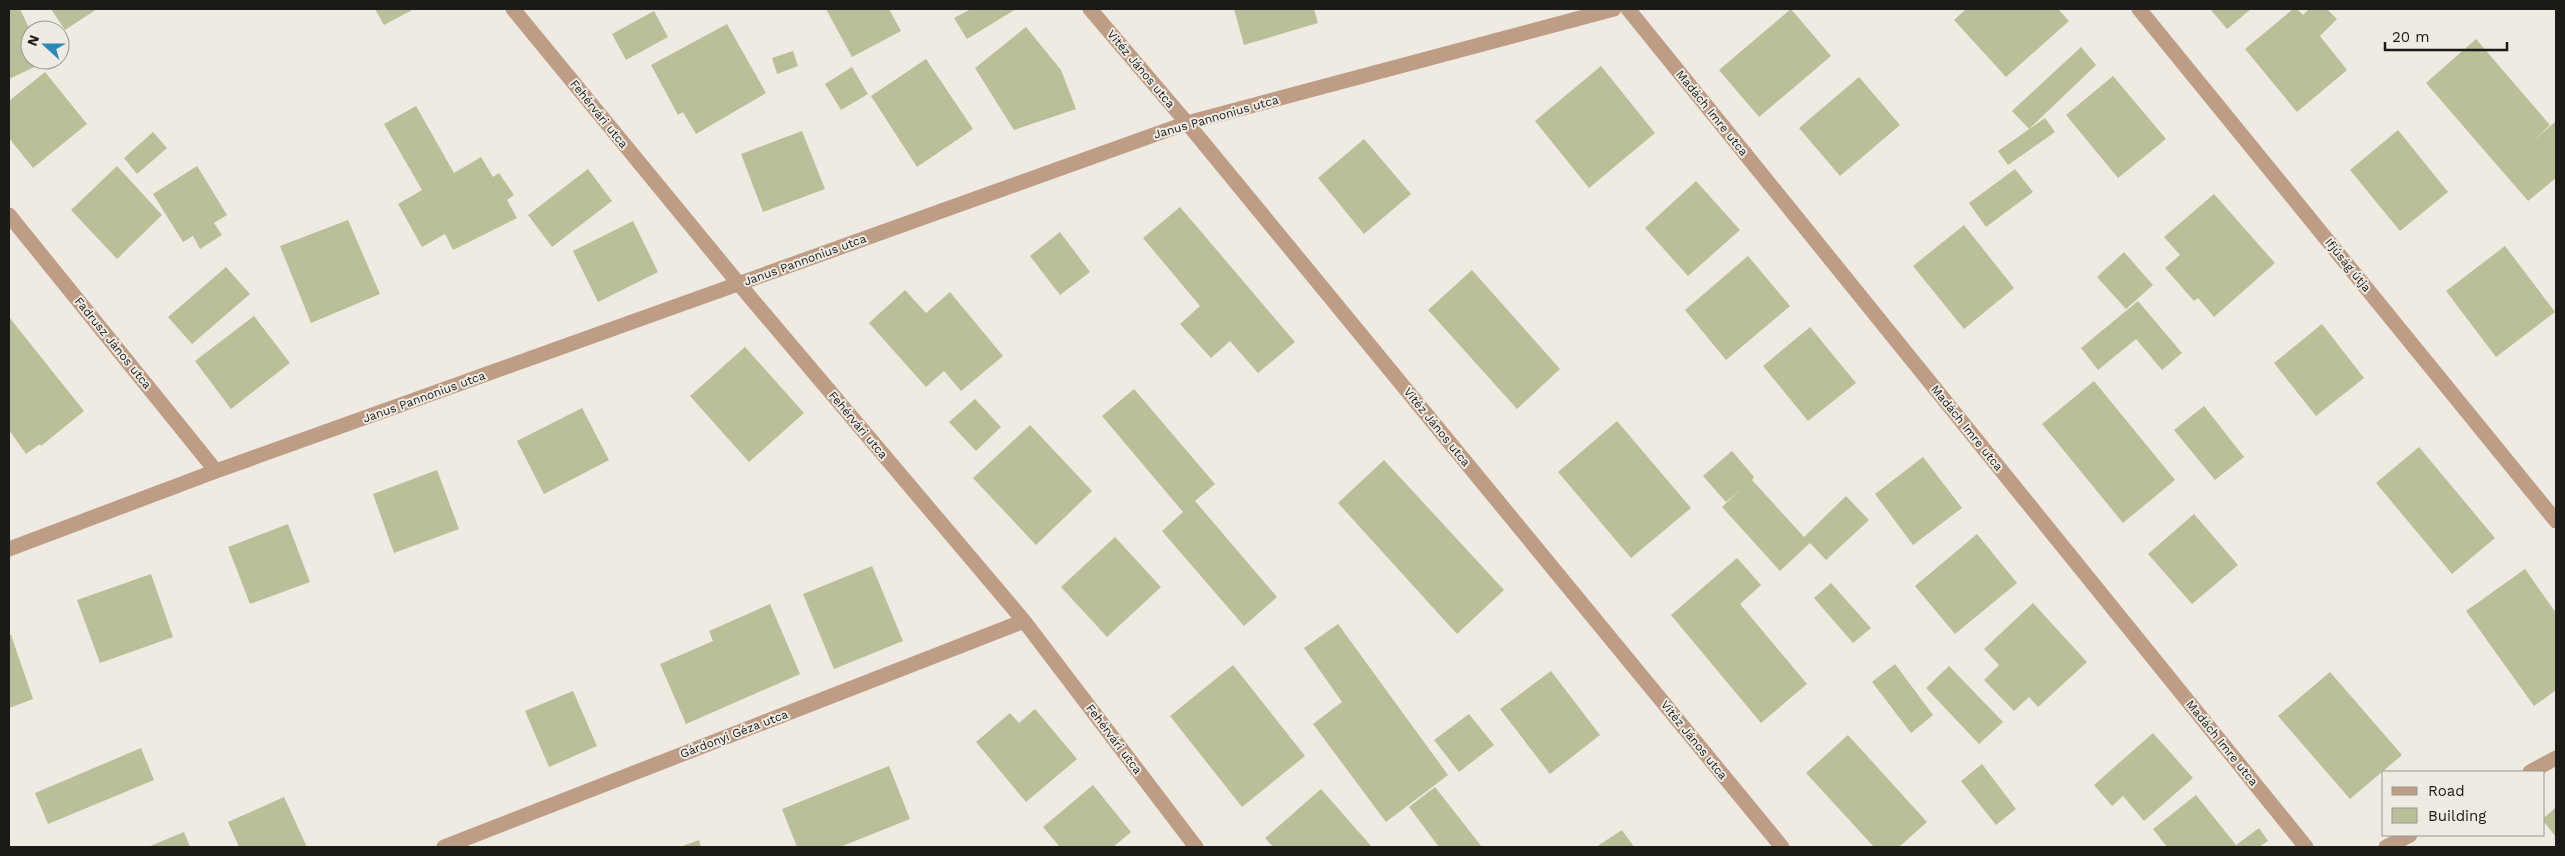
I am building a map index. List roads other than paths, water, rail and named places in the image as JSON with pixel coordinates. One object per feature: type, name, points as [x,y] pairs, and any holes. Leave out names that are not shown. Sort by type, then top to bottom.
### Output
[{"type":"street","name":"Fehérvári utca","points":[[513,9],[739,284],[1024,621],[1196,847]]},
{"type":"street","name":"Vitéz János utca","points":[[1090,9],[1187,122],[1782,847]]},
{"type":"street","name":"Janus Pannonius utca","points":[[9,549],[216,471],[1187,122],[1614,9]]},
{"type":"street","name":"Madách Imre utca","points":[[1628,9],[2306,847]]},
{"type":"street","name":"Ifjúság útja","points":[[2139,9],[2556,521]]},
{"type":"street","name":"Fadrusz János utca","points":[[9,215],[216,471]]},
{"type":"street","name":"Gárdonyi Géza utca","points":[[444,847],[1024,621]]},
{"type":"street","points":[[2532,771],[2556,758]]},
{"type":"street","points":[[2386,847],[2408,836]]}]
